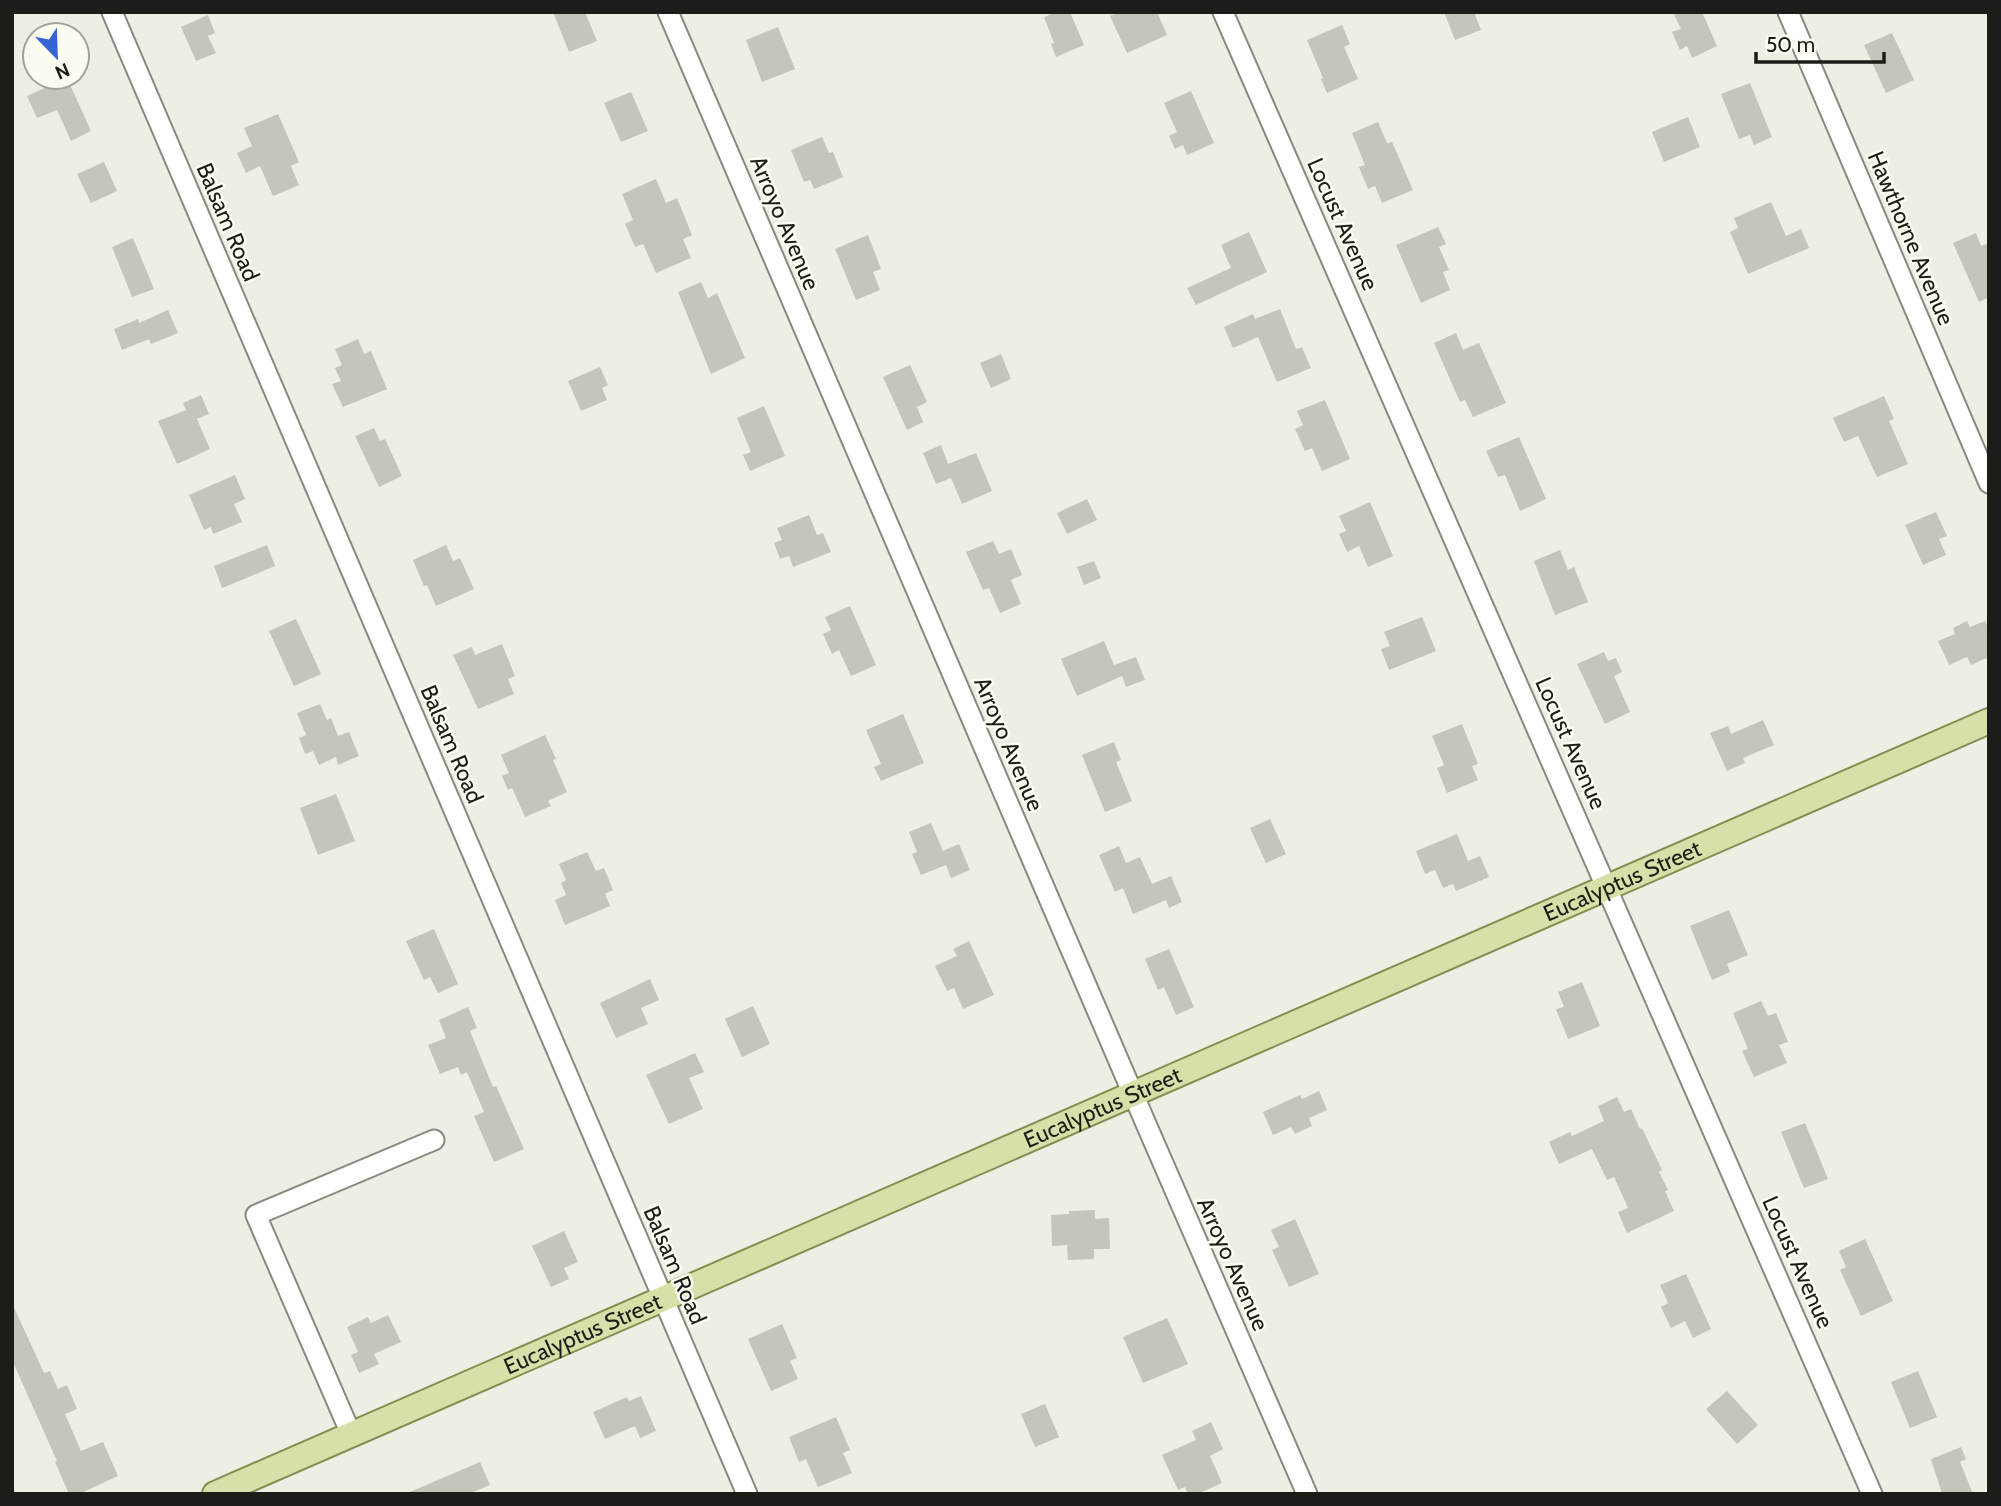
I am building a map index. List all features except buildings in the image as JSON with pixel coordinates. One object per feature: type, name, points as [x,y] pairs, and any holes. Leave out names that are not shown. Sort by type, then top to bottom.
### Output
[{"type":"main road","name":"Eucalyptus Street","points":[[215,1494],[1989,721]]},
{"type":"street","name":"Balsam Road","points":[[112,12],[747,1494]]},
{"type":"street","name":"Arroyo Avenue","points":[[667,12],[1307,1494]]},
{"type":"street","name":"Locust Avenue","points":[[1223,12],[1872,1494]]},
{"type":"street","name":"Hawthorne Avenue","points":[[1788,12],[1989,483]]},
{"type":"street","points":[[351,1434],[256,1215],[434,1140]]}]
